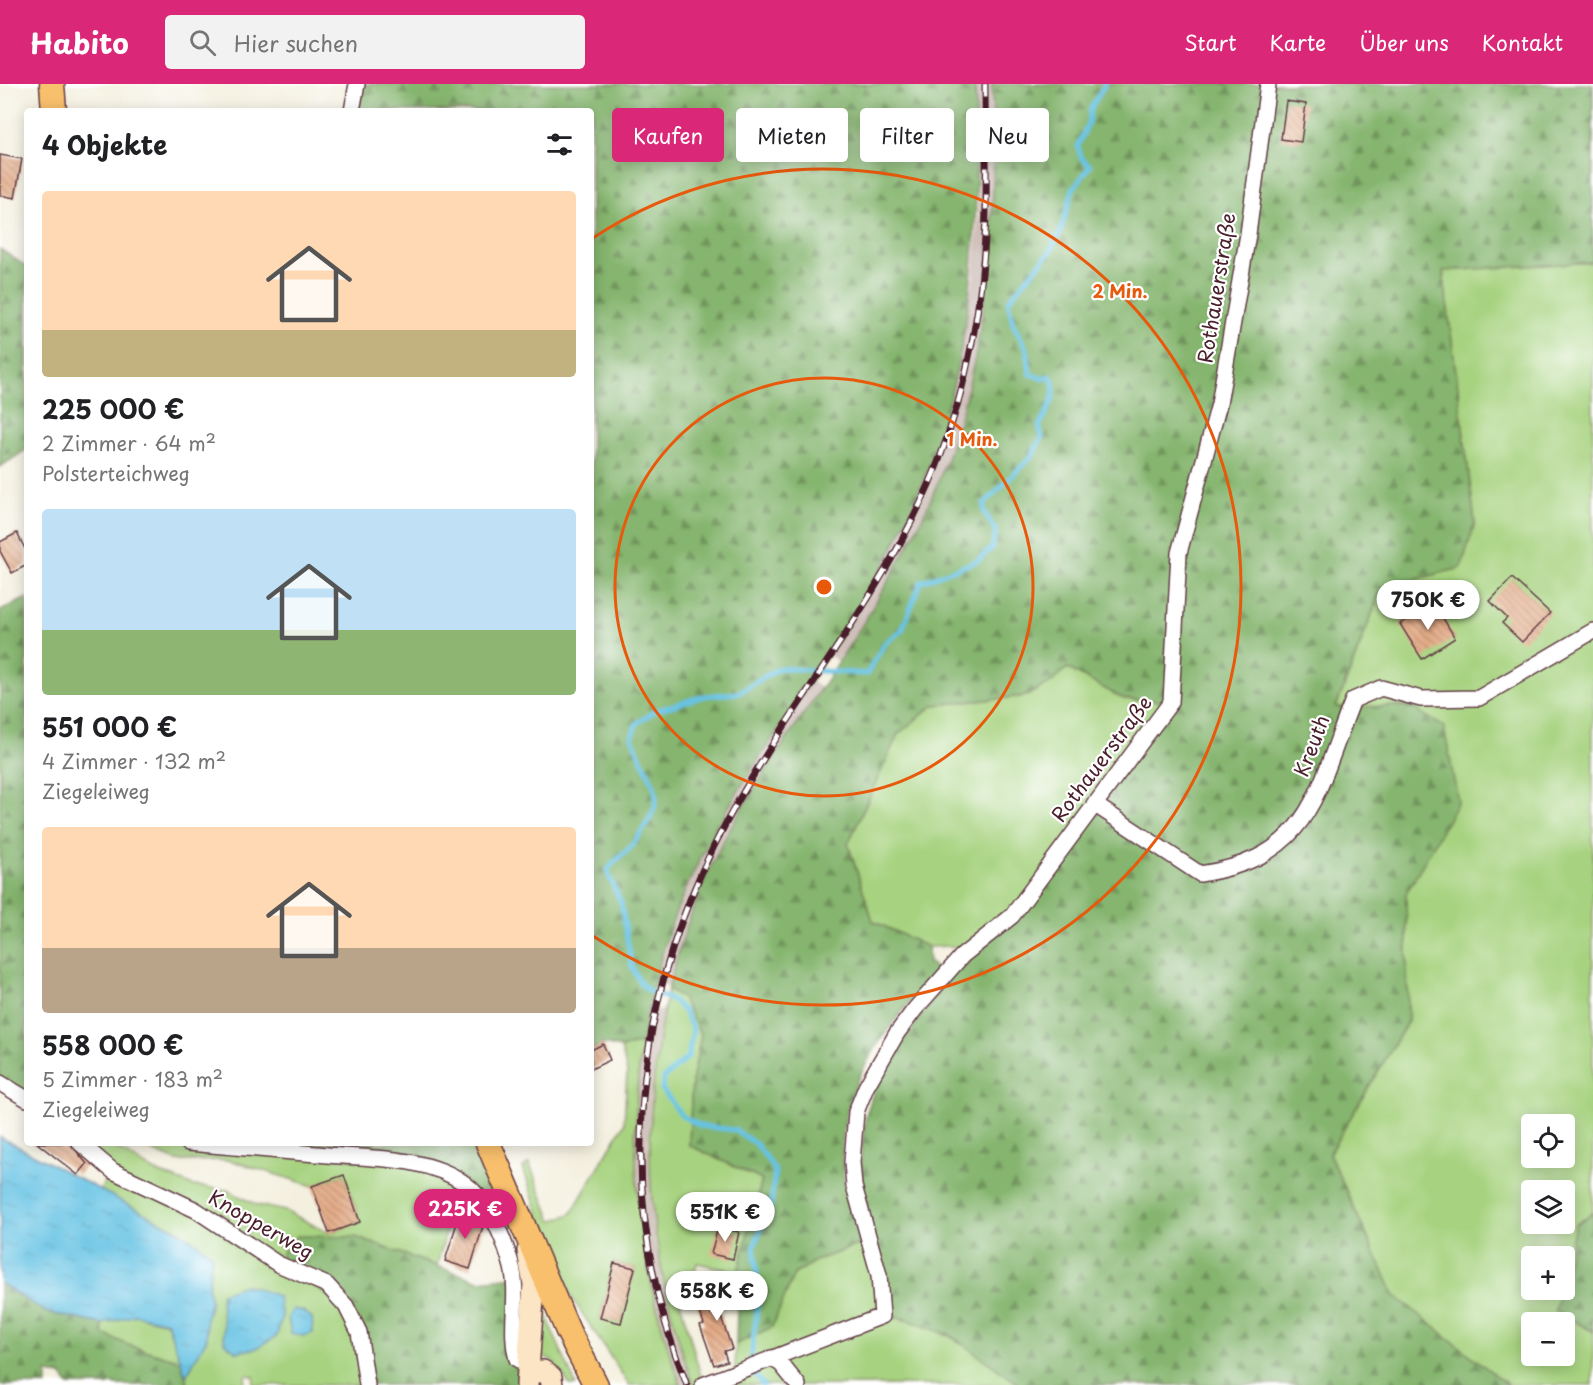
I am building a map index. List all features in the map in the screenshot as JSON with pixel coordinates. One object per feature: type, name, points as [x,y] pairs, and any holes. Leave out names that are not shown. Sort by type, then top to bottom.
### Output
[{"type":"main road","points":[[52,84],[54,108]]},
{"type":"main road","points":[[489,1146],[568,1331],[596,1385]]},
{"type":"main road","points":[[524,1229],[534,1284],[526,1377],[543,1371],[551,1377],[552,1385]]},
{"type":"street","points":[[353,108],[357,84]]},
{"type":"street","name":"Rothauerstraße","points":[[771,1358],[882,1316],[879,1275],[854,1186],[852,1162],[856,1112],[866,1087],[897,1033],[915,1008],[962,956],[1012,916],[1171,702],[1179,553],[1220,404],[1248,234],[1268,84]]},
{"type":"street","name":"Kreuth","points":[[1094,804],[1200,874],[1225,870],[1262,857],[1298,828],[1324,781],[1353,700],[1381,688],[1421,699],[1479,698],[1593,631]]},
{"type":"street","points":[[0,1083],[24,1097]]},
{"type":"street","name":"Knopperweg","points":[[85,1146],[113,1170],[195,1210],[278,1264],[327,1285],[346,1306],[359,1332],[367,1385]]},
{"type":"street","points":[[224,1146],[391,1160],[440,1168],[467,1184],[486,1207],[511,1261],[515,1293],[513,1344],[526,1377]]},
{"type":"street","points":[[703,1385],[771,1358],[781,1364],[798,1385]]},
{"type":"shaded area","points":[[975,84],[992,84],[992,108],[976,108]]},
{"type":"shaded area","points":[[977,162],[993,162],[988,284],[964,405],[941,477],[906,551],[839,662],[828,655],[898,537],[927,472],[951,401],[973,281],[978,215]]},
{"type":"shaded area","points":[[810,681],[821,688],[780,748],[721,846],[689,920],[668,986],[654,983],[683,895],[702,856],[723,816]]},
{"type":"shaded area","points":[[649,1008],[663,1011],[654,1063],[648,1144],[655,1242],[676,1336],[693,1385],[681,1385],[660,1323],[645,1255],[637,1195],[635,1116],[639,1064]]},
{"type":"green space","points":[[364,84],[975,84],[975,108],[966,108],[966,162],[976,162],[976,202],[967,315],[957,370],[943,425],[899,536],[847,627],[760,757],[707,846],[684,893],[670,929],[654,986],[642,1043],[621,1048],[603,1044],[594,1048],[594,108],[359,108]]},
{"type":"green space","points":[[992,84],[1593,84],[1593,262],[1443,271],[1475,523],[1461,568],[1382,588],[1336,707],[1410,706],[1444,727],[1458,801],[1406,894],[1408,1021],[1329,1154],[1394,1295],[1508,1385],[1020,1385],[951,1336],[902,1318],[882,1316],[860,1162],[866,1115],[876,1085],[962,956],[1012,916],[1171,702],[1124,699],[1067,668],[1053,681],[1026,696],[934,705],[898,734],[848,844],[873,921],[928,947],[929,962],[937,970],[897,1017],[865,1065],[853,1091],[845,1119],[842,1148],[845,1189],[863,1243],[815,1261],[794,1274],[772,1327],[736,1344],[738,1272],[762,1180],[689,1145],[692,1082],[701,1035],[682,998],[668,989],[680,946],[706,877],[734,821],[847,650],[888,581],[931,499],[952,443],[969,385],[981,325],[988,265],[993,162],[1049,162],[1049,108],[993,108]]},
{"type":"green space","points":[[0,249],[24,265],[24,451],[0,467]]},
{"type":"green space","points":[[1593,262],[1593,1213],[1575,1225],[1575,1180],[1521,1180],[1521,1234],[1573,1234],[1571,1246],[1521,1246],[1521,1300],[1558,1300],[1556,1311],[1558,1312],[1521,1312],[1521,1366],[1575,1366],[1575,1321],[1593,1331],[1593,1385],[1508,1385],[1394,1295],[1329,1153],[1408,1021],[1406,894],[1458,801],[1410,706],[1336,708],[1382,588],[1461,568],[1475,523],[1443,270]]},
{"type":"green space","points":[[24,599],[24,1097],[0,1083],[0,611]]},
{"type":"green space","points":[[1067,668],[1124,699],[1171,702],[1012,916],[962,956],[951,946],[928,947],[873,921],[848,844],[898,734],[934,705],[1026,696],[1053,681]]},
{"type":"green space","points":[[668,989],[682,998],[701,1035],[692,1082],[689,1145],[762,1180],[738,1272],[697,1263],[692,1283],[676,1287],[703,1384],[735,1372],[736,1344],[772,1327],[794,1275],[815,1261],[863,1243],[882,1316],[920,1324],[956,1340],[1005,1372],[1020,1385],[693,1385],[665,1285],[656,1237],[651,1189],[652,1092]]},
{"type":"green space","points":[[642,1043],[637,1087],[636,1130],[636,1174],[640,1217],[655,1302],[681,1385],[629,1385],[570,1295],[554,1260],[523,1168],[529,1163],[552,1221],[571,1214],[624,1124],[627,1072],[621,1048]],"holes":[[[614,1263],[635,1268],[621,1323],[600,1318]]]},
{"type":"green space","points":[[84,1146],[113,1146],[154,1171],[194,1186],[227,1190],[257,1205],[286,1211],[329,1233],[360,1222],[344,1175],[313,1186],[229,1160],[176,1161],[140,1146],[224,1146],[391,1160],[460,1180],[437,1266],[355,1237],[346,1306],[367,1385],[253,1385],[254,1376],[246,1375],[244,1385],[230,1381],[229,1385],[188,1385],[186,1376],[207,1338],[206,1319],[211,1301],[208,1289],[212,1254],[180,1232],[100,1191],[112,1170]]},
{"type":"green space","points":[[218,1146],[470,1146],[497,1208],[486,1207],[440,1168]]},
{"type":"green space","points":[[1593,1213],[1593,1331],[1575,1322],[1575,1312],[1555,1311],[1558,1300],[1575,1300],[1575,1246],[1571,1246],[1575,1234],[1575,1225]]},
{"type":"green space","points":[[297,1236],[355,1237],[479,1281],[514,1277],[519,1385],[367,1385],[346,1306],[278,1264],[283,1251]]},
{"type":"green space","points":[[0,1283],[46,1312],[102,1324],[103,1334],[128,1345],[181,1361],[188,1385],[117,1385],[111,1383],[109,1385],[69,1385],[61,1375],[47,1373],[47,1385],[0,1385]]},
{"type":"green space","points":[[544,1305],[553,1333],[576,1385],[570,1385],[552,1360],[537,1354]]},
{"type":"green space","points":[[135,1315],[167,1323],[181,1361],[128,1345],[103,1334],[102,1324]]},
{"type":"water","points":[[0,1137],[180,1232],[212,1254],[208,1289],[211,1301],[206,1319],[207,1338],[186,1376],[167,1322],[135,1315],[102,1324],[46,1312],[0,1283]]},
{"type":"water","points":[[245,1285],[278,1296],[282,1316],[277,1336],[257,1348],[237,1352],[224,1342],[222,1293]]},
{"type":"water","points":[[293,1309],[303,1311],[312,1318],[313,1333],[303,1336],[291,1333],[288,1318]]},
{"type":"building","points":[[1286,101],[1306,104],[1301,142],[1281,139]]},
{"type":"building","points":[[0,155],[22,159],[15,198],[0,195]]},
{"type":"building","points":[[17,533],[24,547],[24,567],[12,573],[0,551],[0,542]]},
{"type":"building","points":[[1512,578],[1550,613],[1522,642],[1502,623],[1507,618],[1490,601]]},
{"type":"building","points":[[1434,603],[1455,638],[1422,659],[1400,624]]},
{"type":"building","points":[[603,1044],[610,1060],[594,1068],[594,1048]]},
{"type":"building","points":[[41,1146],[72,1146],[87,1164],[78,1175]]},
{"type":"building","points":[[344,1175],[360,1222],[329,1233],[312,1186]]},
{"type":"building","points":[[461,1210],[481,1216],[484,1223],[470,1269],[445,1261]]},
{"type":"building","points":[[718,1227],[739,1232],[733,1259],[711,1254]]},
{"type":"building","points":[[614,1263],[635,1268],[621,1323],[600,1318]]},
{"type":"building","points":[[749,1289],[751,1296],[718,1308],[732,1349],[724,1351],[727,1361],[714,1365],[700,1325],[704,1324],[695,1298]]},
{"type":"waterway","points":[[751,1359],[759,1292],[754,1246],[771,1205],[775,1170],[756,1144],[735,1130],[701,1126],[682,1116],[662,1089],[664,1078],[688,1057],[693,1030],[684,1011],[674,1001],[649,991],[641,984],[632,967],[621,903],[607,872],[612,864],[629,849],[645,827],[653,813],[656,801],[652,781],[632,737],[636,724],[655,711],[704,696],[738,693],[779,668],[867,674],[884,644],[902,630],[921,582],[977,561],[992,548],[996,531],[984,512],[984,504],[1032,456],[1042,437],[1039,426],[1052,402],[1054,389],[1050,376],[1041,378],[1030,374],[1027,350],[1013,324],[1008,301],[1049,253],[1060,233],[1073,189],[1090,166],[1081,157],[1078,146],[1088,123],[1091,108],[1105,84]]},
{"type":"waterway","points":[[753,1373],[763,1385]]},
{"type":"railway","points":[[687,1385],[663,1314],[648,1243],[641,1171],[643,1098],[653,1027],[670,957],[695,888],[727,821],[775,740],[878,583],[922,500],[947,437],[966,372],[982,271],[986,199],[985,84]]}]
